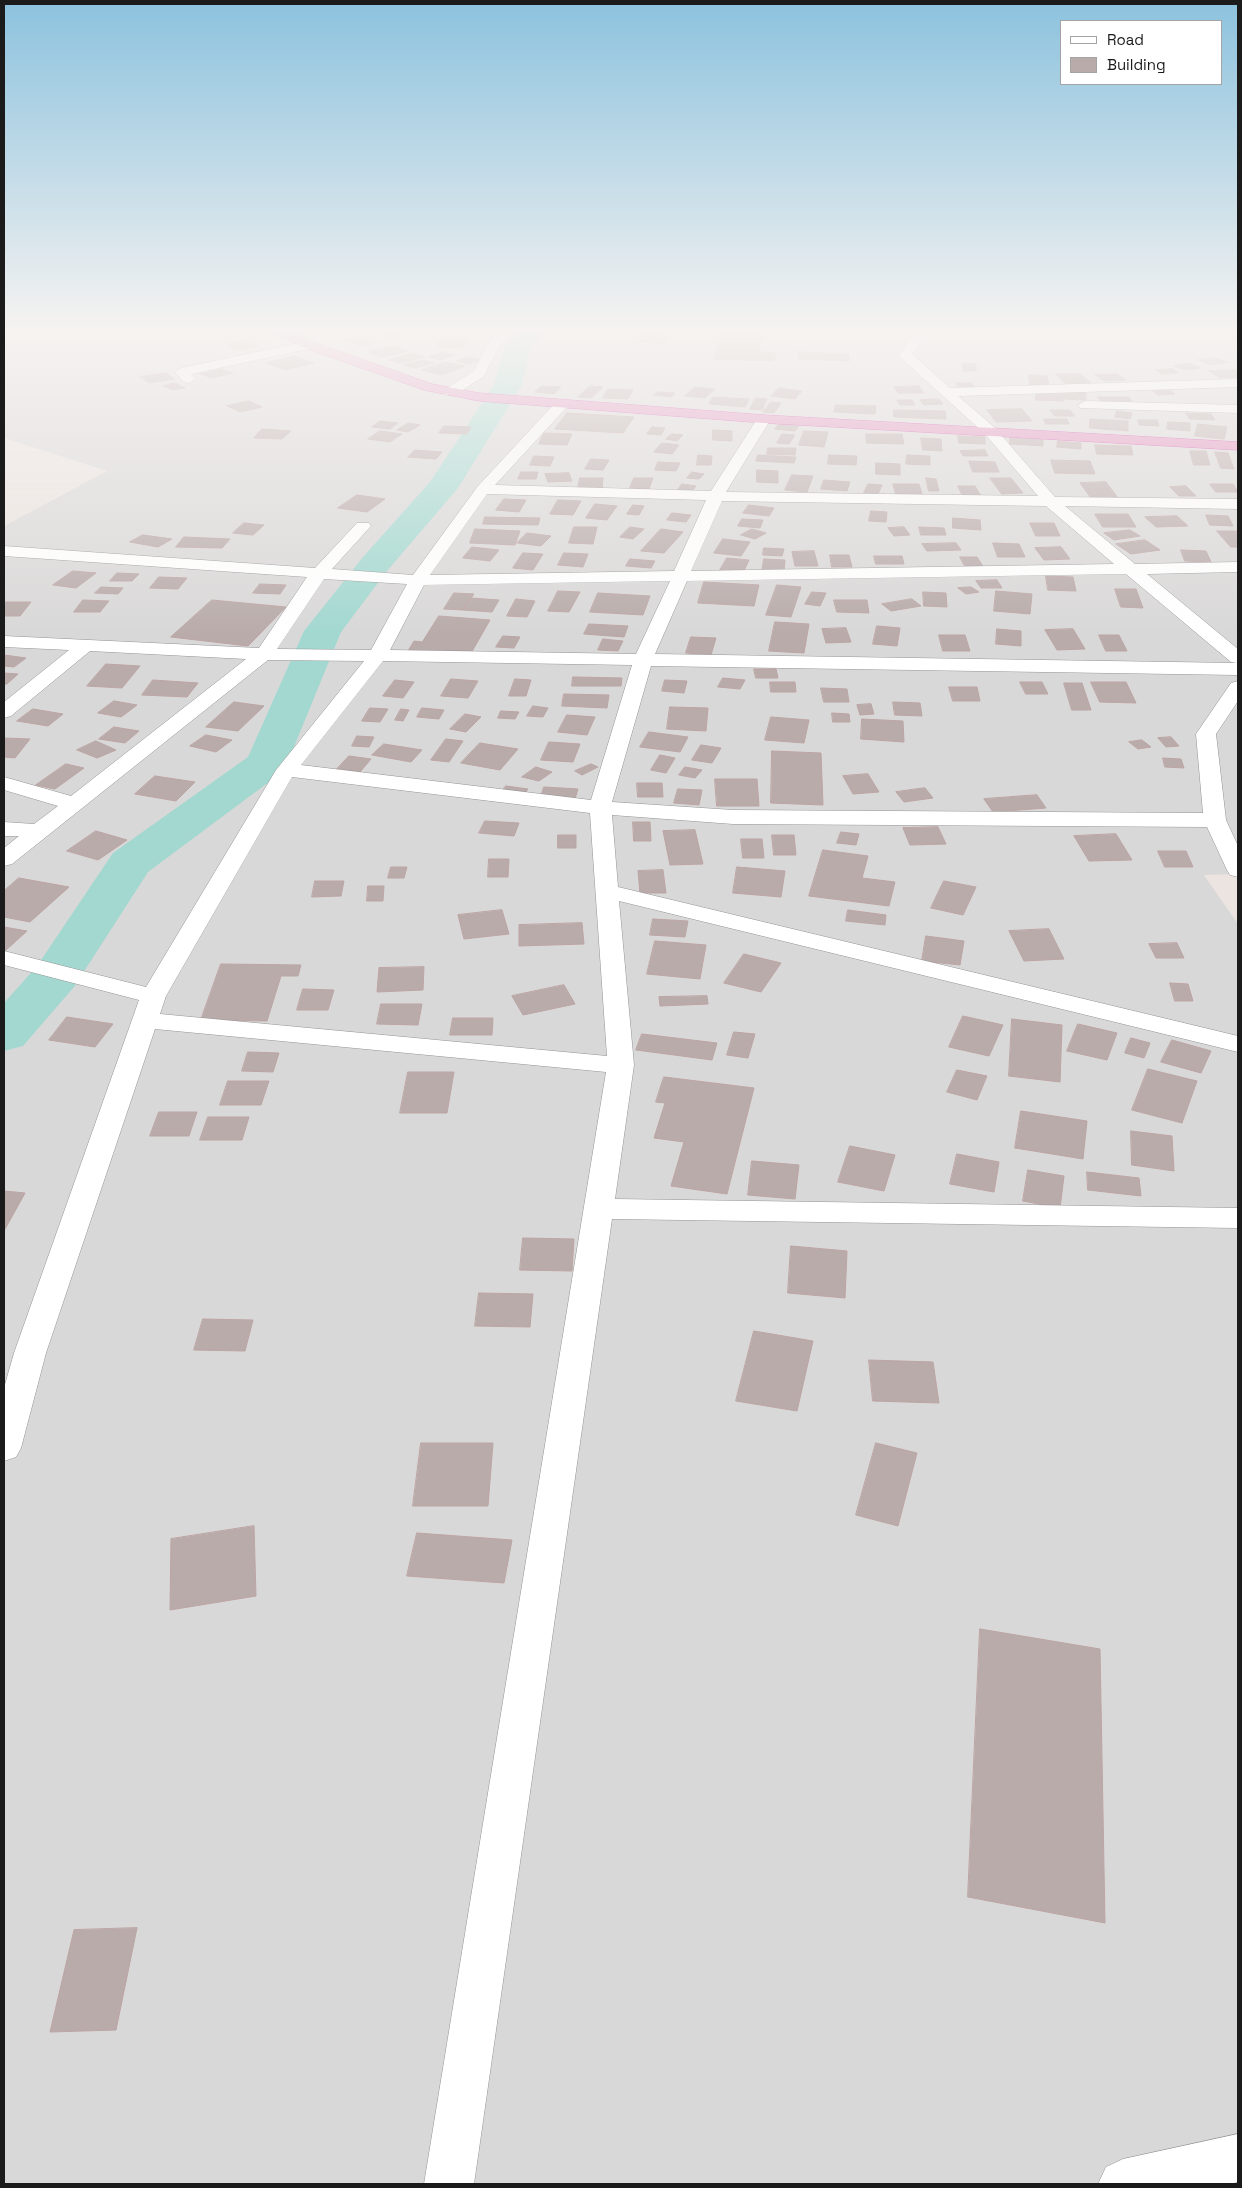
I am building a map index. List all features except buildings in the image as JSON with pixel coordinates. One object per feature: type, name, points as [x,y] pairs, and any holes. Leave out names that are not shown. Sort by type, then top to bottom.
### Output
[{"type":"highway","points":[[957,430],[1238,446]]},
{"type":"street","points":[[4,1448],[30,1353],[149,1008],[286,770],[377,656],[418,580],[483,489],[538,430]]},
{"type":"street","points":[[449,2184],[622,1065],[600,808],[643,660],[716,496],[757,430]]},
{"type":"street","points":[[990,432],[1051,502],[1238,658]]},
{"type":"street","points":[[483,489],[716,496],[1238,504]]},
{"type":"street","points":[[4,859],[264,654],[319,573],[363,526]]},
{"type":"street","points":[[4,551],[418,580],[1238,567]]},
{"type":"street","points":[[4,640],[264,654],[1238,668]]},
{"type":"street","points":[[4,712],[86,645]]},
{"type":"street","points":[[1238,687],[1206,734],[1216,820],[1238,870]]},
{"type":"street","points":[[286,770],[600,808],[733,817],[1216,820]]},
{"type":"street","points":[[4,783],[75,804]]},
{"type":"street","points":[[4,829],[39,831]]},
{"type":"street","points":[[607,891],[1238,1044]]},
{"type":"street","points":[[9,959],[71,976],[149,1008],[622,1065]]},
{"type":"street","points":[[599,1209],[1238,1218]]},
{"type":"street","points":[[1123,2184],[1238,2158]]},
{"type":"shaded area","points":[[4,430],[1238,430],[1238,874],[1204,875],[1238,924],[1238,2184],[4,2184],[4,526],[107,471],[4,438]]},
{"type":"waterway","points":[[4,1035],[56,976],[130,863],[266,764],[323,631],[375,564],[442,488],[479,430]]}]
